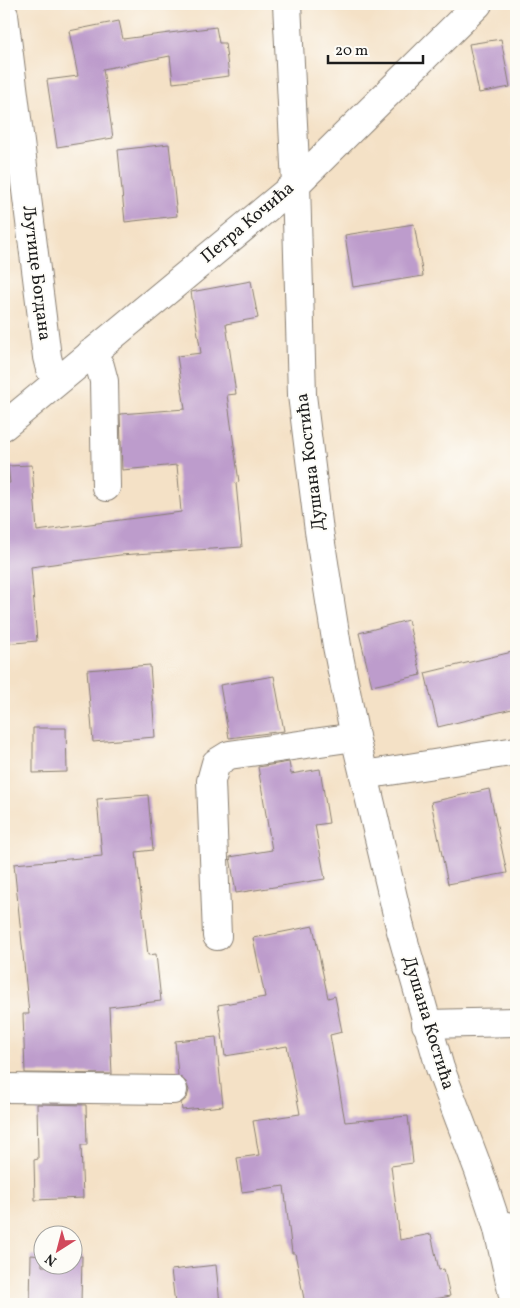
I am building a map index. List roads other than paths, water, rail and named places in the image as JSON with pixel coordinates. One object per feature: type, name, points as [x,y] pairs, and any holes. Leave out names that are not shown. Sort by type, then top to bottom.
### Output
[{"type":"street","name":"Душана Костића","points":[[287,4],[296,184],[302,395],[320,541],[355,737],[401,931],[440,1068],[479,1171],[506,1226],[515,1304]]},
{"type":"street","name":"Петра Кочића","points":[[4,426],[296,184],[478,4]]},
{"type":"street","name":"Љутице Богдана","points":[[4,14],[12,148],[47,357],[50,369],[58,380]]},
{"type":"street","points":[[91,354],[100,366],[104,381],[106,487]]},
{"type":"street","points":[[217,936],[211,781],[216,763],[229,754],[355,737]]},
{"type":"street","points":[[364,776],[516,751]]},
{"type":"street","points":[[426,1024],[516,1022]]},
{"type":"street","points":[[4,1088],[173,1090]]}]
